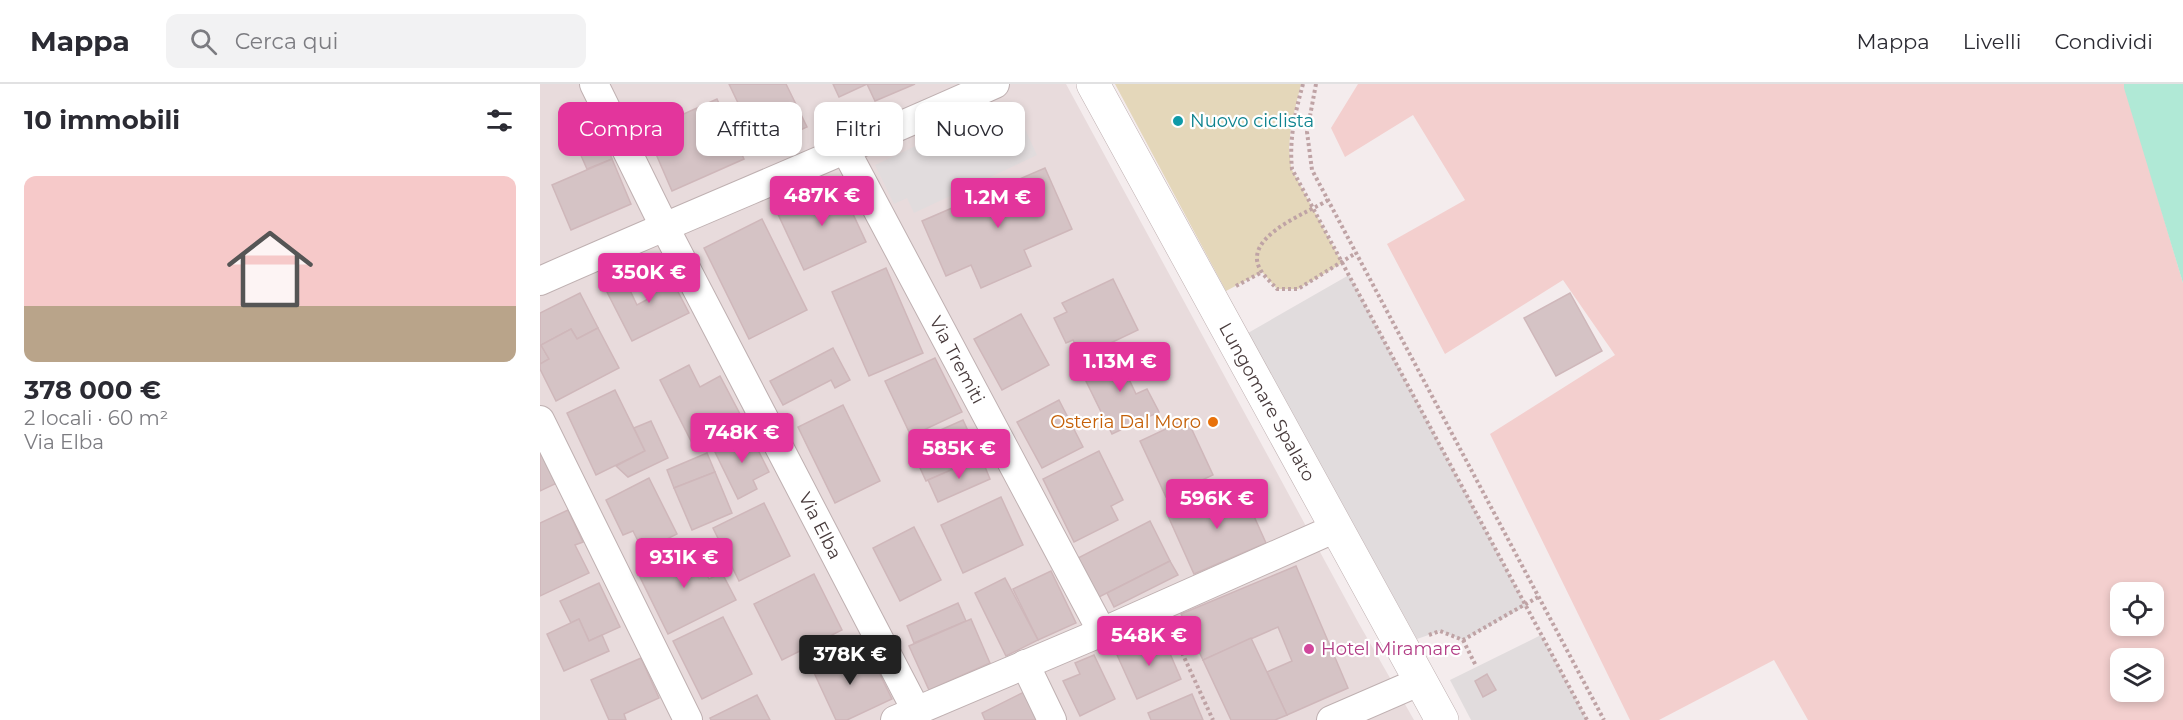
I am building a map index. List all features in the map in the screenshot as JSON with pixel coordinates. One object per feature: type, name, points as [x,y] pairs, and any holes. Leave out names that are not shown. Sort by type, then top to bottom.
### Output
[{"type":"street","name":"Via Elba","points":[[594,84],[905,715]]},
{"type":"street","points":[[903,125],[995,84]]},
{"type":"street","name":"Lungomare Spalato","points":[[1093,84],[1442,720]]},
{"type":"street","points":[[540,281],[664,226],[834,156]]},
{"type":"street","name":"Via Tremiti","points":[[849,156],[1102,632]]},
{"type":"street","points":[[540,420],[688,720]]},
{"type":"street","points":[[905,715],[1102,632],[1336,528]]},
{"type":"street","points":[[1025,664],[1052,720]]},
{"type":"street","points":[[1331,720],[1421,681]]},
{"type":"path","points":[[1303,84],[1292,125],[1290,149],[1292,169],[1587,720]]},
{"type":"path","points":[[1316,84],[1307,132],[1312,170],[1604,720]]},
{"type":"path","points":[[1328,200],[1282,225],[1263,242],[1257,257],[1262,272],[1276,289],[1298,290],[1356,253]]},
{"type":"path","points":[[1235,286],[1262,272]]},
{"type":"path","points":[[1463,640],[1526,606],[1538,597]]},
{"type":"path","points":[[1160,606],[1214,720]]},
{"type":"path","points":[[1425,636],[1440,631],[1463,640],[1476,666]]},
{"type":"shaded area","points":[[540,84],[1066,84],[1358,622],[1414,720],[540,720]]},
{"type":"shaded area","points":[[1115,84],[1301,84],[1291,125],[1289,148],[1291,168],[1342,263],[1298,289],[1277,289],[1262,272],[1226,291]]},
{"type":"shaded area","points":[[2124,84],[2183,84],[2183,283],[2124,88]]},
{"type":"shaded area","points":[[1025,129],[1037,155],[914,213],[907,198],[894,204],[875,165],[894,156],[903,156],[903,152],[915,146],[915,156],[1025,156]]},
{"type":"shaded area","points":[[1349,275],[1526,606],[1463,640],[1440,631],[1417,639],[1248,333]]},
{"type":"shaded area","points":[[1541,635],[1587,720],[1471,720],[1450,680]]},
{"type":"sand","points":[[1358,84],[2124,84],[2183,283],[2183,720],[1808,720],[1774,660],[1659,720],[1630,720],[1490,434],[1615,355],[1563,280],[1445,354],[1387,244],[1465,200],[1413,115],[1345,157],[1331,128]]},
{"type":"building","points":[[729,84],[786,84],[795,102],[738,102]]},
{"type":"building","points":[[833,84],[867,84],[839,97]]},
{"type":"building","points":[[867,84],[915,84],[875,101]]},
{"type":"building","points":[[696,108],[696,156],[743,156],[744,159],[672,191],[657,156],[684,156],[684,114]]},
{"type":"building","points":[[802,117],[807,127],[802,129]]},
{"type":"building","points":[[581,156],[611,156],[612,159],[587,169]]},
{"type":"building","points":[[612,159],[631,204],[571,230],[552,185]]},
{"type":"building","points":[[1045,168],[1072,229],[1024,250],[1031,266],[981,288],[971,265],[946,276],[922,221]]},
{"type":"building","points":[[839,184],[866,242],[804,270],[777,212]]},
{"type":"building","points":[[762,219],[807,310],[749,339],[704,248]]},
{"type":"building","points":[[664,265],[689,313],[632,341],[607,292],[626,282],[637,305],[652,297],[641,276]]},
{"type":"building","points":[[886,268],[923,353],[869,376],[832,292]]},
{"type":"building","points":[[1113,279],[1138,330],[1096,350],[1093,343],[1079,351],[1073,340],[1066,343],[1054,318],[1067,312],[1062,303]]},
{"type":"building","points":[[580,293],[598,328],[577,339],[571,329],[541,345],[549,359],[540,364],[540,313]]},
{"type":"building","points":[[1570,293],[1602,351],[1556,376],[1524,318]]},
{"type":"building","points":[[1021,314],[1049,365],[1002,390],[974,339]]},
{"type":"building","points":[[598,328],[619,368],[556,401],[540,369],[540,364],[549,359],[541,345],[571,329],[577,339]]},
{"type":"building","points":[[833,348],[850,380],[835,388],[831,380],[783,405],[770,381]]},
{"type":"building","points":[[1132,351],[1142,370],[1128,377],[1136,394],[1147,389],[1159,412],[1112,434],[1083,375]]},
{"type":"building","points":[[935,358],[962,412],[911,436],[885,381]]},
{"type":"building","points":[[689,365],[700,387],[720,376],[741,416],[691,441],[660,380]]},
{"type":"building","points":[[615,390],[645,451],[596,475],[567,413]]},
{"type":"building","points":[[1059,400],[1083,447],[1042,468],[1017,422]]},
{"type":"building","points":[[843,405],[880,481],[835,503],[798,427]]},
{"type":"building","points":[[1187,419],[1213,475],[1166,497],[1140,441]]},
{"type":"building","points":[[963,420],[976,448],[957,456],[961,466],[926,481],[909,444]]},
{"type":"building","points":[[651,421],[668,458],[628,477],[616,466],[645,451],[634,428]]},
{"type":"building","points":[[749,432],[769,472],[753,480],[757,489],[738,499],[714,450]]},
{"type":"building","points":[[540,445],[557,483],[540,491]]},
{"type":"building","points":[[1099,451],[1123,500],[1111,506],[1118,520],[1074,542],[1043,479]]},
{"type":"building","points":[[707,453],[715,472],[674,488],[667,470]]},
{"type":"building","points":[[981,457],[990,479],[938,502],[928,480]]},
{"type":"building","points":[[715,472],[732,513],[692,530],[674,488]]},
{"type":"building","points":[[649,478],[677,534],[643,551],[633,531],[623,535],[606,500]]},
{"type":"building","points":[[1240,485],[1266,543],[1194,574],[1168,516]]},
{"type":"building","points":[[1001,497],[1023,545],[963,573],[941,525]]},
{"type":"building","points":[[764,503],[790,556],[739,581],[713,528]]},
{"type":"building","points":[[568,510],[583,542],[575,545],[589,573],[540,596],[540,523]]},
{"type":"building","points":[[1150,521],[1170,561],[1099,597],[1078,558]]},
{"type":"building","points":[[914,527],[941,580],[900,601],[873,548]]},
{"type":"building","points":[[691,544],[709,579],[722,573],[736,600],[668,634],[637,571]]},
{"type":"building","points":[[1170,561],[1178,575],[1114,607],[1107,593]]},
{"type":"building","name":"Hotel Miramare","points":[[1296,566],[1348,688],[1287,715],[1267,672],[1292,661],[1278,627],[1203,660],[1181,614]]},
{"type":"building","points":[[1051,571],[1076,623],[1038,640],[1013,589]]},
{"type":"building","points":[[814,574],[842,630],[782,660],[754,604]]},
{"type":"building","points":[[1005,578],[1038,640],[1006,656],[975,593]]},
{"type":"building","points":[[599,583],[620,627],[589,641],[579,619],[571,623],[560,601]]},
{"type":"building","points":[[958,603],[966,621],[914,643],[907,626]]},
{"type":"building","points":[[723,617],[752,674],[702,699],[673,641]]},
{"type":"building","points":[[579,619],[589,641],[602,635],[609,651],[564,671],[547,634]]},
{"type":"building","points":[[971,619],[990,663],[929,690],[909,646]]},
{"type":"building","points":[[1162,635],[1181,679],[1137,699],[1117,655]]},
{"type":"building","points":[[1251,638],[1287,715],[1275,720],[1231,720],[1203,660]]},
{"type":"building","points":[[834,651],[843,671],[872,658],[892,699],[847,720],[836,720],[809,662]]},
{"type":"building","points":[[1094,655],[1115,699],[1080,716],[1063,681],[1080,674],[1075,663]]},
{"type":"building","points":[[641,658],[659,698],[624,714],[626,720],[609,720],[591,680]]},
{"type":"building","points":[[1487,674],[1496,690],[1483,697],[1475,681]]},
{"type":"building","points":[[1032,688],[1036,720],[985,720],[982,713]]},
{"type":"building","points":[[1192,694],[1203,720],[1151,720],[1148,713]]},
{"type":"building","points":[[757,695],[770,720],[711,720],[710,718]]},
{"type":"place","name":"Nuovo ciclista","points":[[1178,121]]},
{"type":"place","name":"Osteria Dal Moro","points":[[1213,422]]},
{"type":"place","name":"Hotel Miramare","points":[[1309,649]]}]
